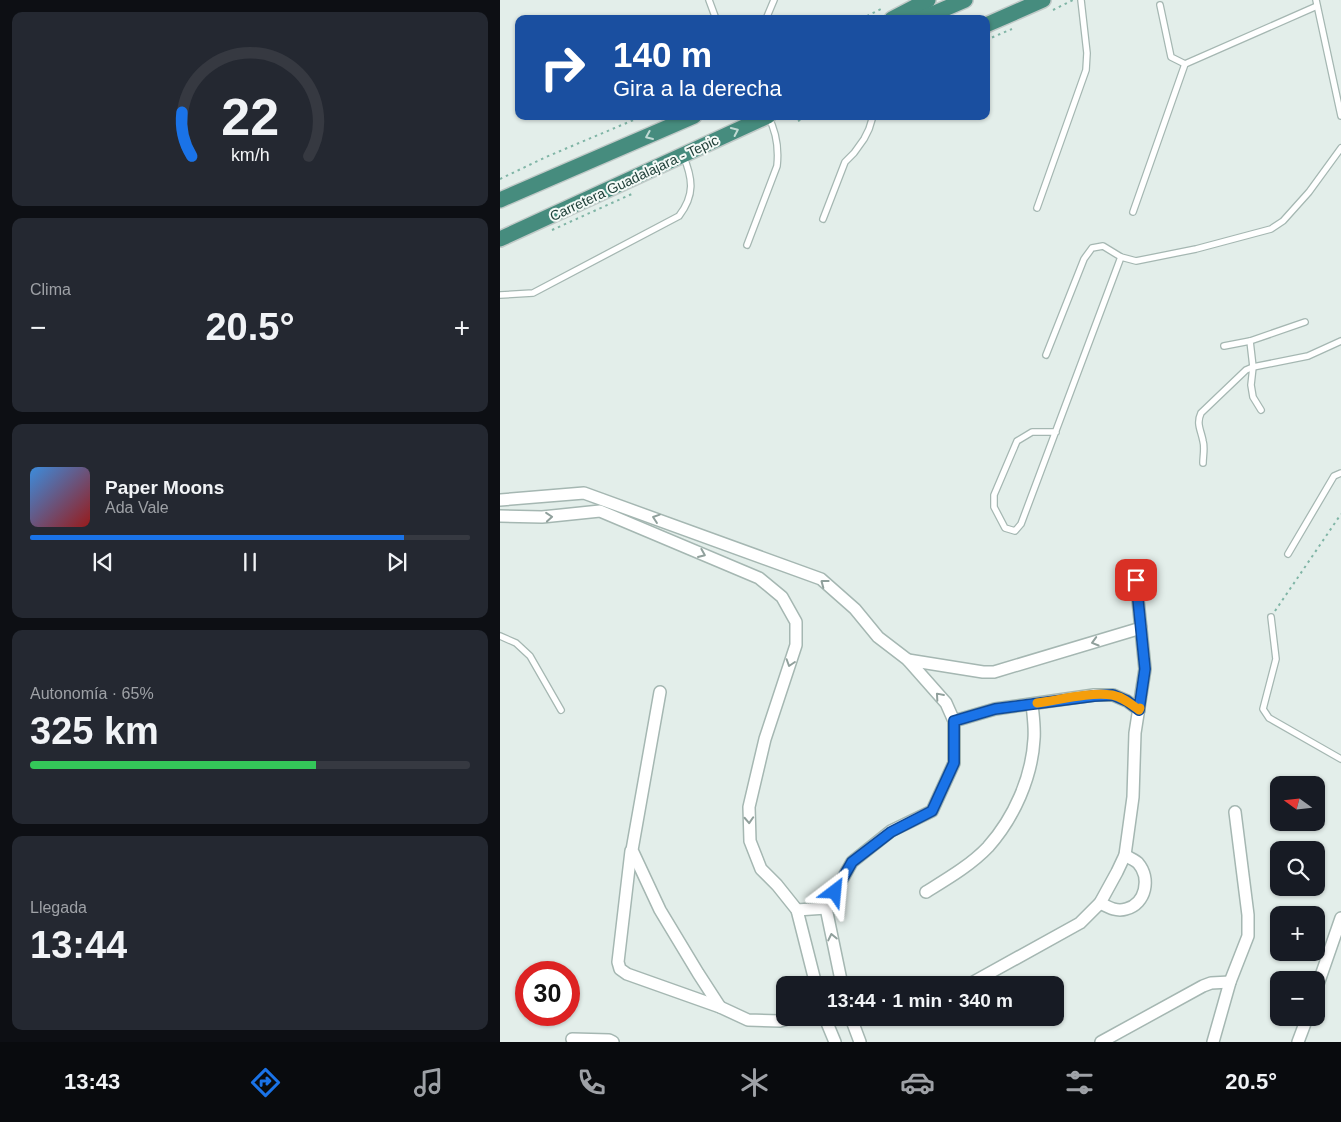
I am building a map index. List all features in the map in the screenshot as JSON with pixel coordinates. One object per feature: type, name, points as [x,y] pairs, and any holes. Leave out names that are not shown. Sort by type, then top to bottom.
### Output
[{"type":"highway","points":[[889,13],[928,0]]},
{"type":"highway","points":[[930,15],[965,0]]},
{"type":"highway","points":[[989,15],[1017,0]]},
{"type":"highway","points":[[990,23],[1042,0]]},
{"type":"highway","points":[[500,200],[685,120]]},
{"type":"highway","name":"Carretera Guadalajara - Tepic","points":[[500,239],[759,120]]},
{"type":"street","points":[[500,500],[584,493],[821,579],[854,609],[878,637],[908,660],[946,703],[954,721],[954,763],[932,811],[891,832],[852,862],[826,908],[840,976]]},
{"type":"street","points":[[572,494],[573,514]]},
{"type":"street","points":[[523,517],[524,498]]},
{"type":"street","points":[[500,516],[542,517],[600,511],[759,578],[782,597],[796,622],[796,645],[765,738],[749,807],[750,841],[761,870],[777,885],[798,910],[814,976]]},
{"type":"street","points":[[682,546],[687,529]]},
{"type":"street","points":[[984,976],[1080,923],[1100,903],[1124,855],[1134,797],[1135,733],[1145,669],[1136,580]]},
{"type":"street","points":[[908,660],[983,672],[994,672],[1142,628]]},
{"type":"street","points":[[660,692],[632,850],[618,962],[620,969],[627,974],[720,1007],[748,1020],[776,1021]]},
{"type":"street","points":[[954,721],[995,709],[1094,696],[1113,695],[1127,701],[1139,710]]},
{"type":"street","points":[[926,892],[964,867],[988,847],[1006,822],[1022,793],[1032,759],[1034,736],[1032,704]]},
{"type":"street","points":[[1213,1042],[1230,982],[1248,936],[1248,915],[1235,812]]},
{"type":"street","points":[[632,850],[660,910],[720,1007]]},
{"type":"street","points":[[1100,903],[1112,909],[1127,909],[1139,901],[1146,888],[1145,874],[1137,862],[1124,855]]},
{"type":"street","points":[[798,910],[826,908]]},
{"type":"street","points":[[1323,971],[1341,918]]},
{"type":"street","points":[[1101,1042],[1203,986],[1211,983],[1230,982]]},
{"type":"street","points":[[828,1026],[835,1042]]},
{"type":"street","points":[[854,1026],[860,1042]]},
{"type":"street","points":[[1298,1042],[1304,1026]]},
{"type":"street","points":[[572,1039],[609,1040],[613,1042]]},
{"type":"lane","points":[[709,0],[715,15]]},
{"type":"lane","points":[[768,15],[774,0]]},
{"type":"lane","points":[[1037,208],[1086,70],[1087,53],[1082,0]]},
{"type":"lane","points":[[1133,212],[1184,64],[1317,3],[1341,116]]},
{"type":"lane","points":[[1160,5],[1172,56],[1184,64]]},
{"type":"lane","points":[[747,245],[777,166],[779,154],[775,130],[770,120]]},
{"type":"lane","points":[[823,219],[845,162],[854,153],[867,134],[871,120]]},
{"type":"lane","points":[[1046,355],[1084,258],[1092,248],[1103,246],[1122,257],[1136,261],[1196,249],[1271,229],[1283,221],[1309,192],[1341,148]]},
{"type":"lane","points":[[500,295],[533,293],[679,216],[686,207],[692,188],[688,167],[683,155]]},
{"type":"lane","points":[[1056,432],[1032,432],[1017,441],[994,495],[994,507],[1005,528],[1015,531],[1021,524],[1056,432],[1122,257]]},
{"type":"lane","points":[[1224,346],[1250,341],[1305,322]]},
{"type":"lane","points":[[1250,341],[1253,367],[1251,385],[1253,397],[1261,410]]},
{"type":"lane","points":[[1203,463],[1204,442],[1198,426],[1201,412],[1246,370],[1308,356],[1341,341]]},
{"type":"lane","points":[[1288,554],[1334,476],[1341,473]]},
{"type":"lane","points":[[1271,617],[1276,659],[1263,709],[1269,718],[1341,759]]},
{"type":"lane","points":[[500,636],[516,643],[530,656],[561,710]]},
{"type":"path","points":[[990,38],[1009,30]]},
{"type":"path","points":[[500,179],[546,157],[634,120]]},
{"type":"path","points":[[1271,617],[1341,514]]},
{"type":"slow traffic","points":[[1037,703],[1113,695],[1127,701],[1139,710],[1140,708]]},
{"type":"route","points":[[835,892],[852,862],[891,832],[932,811],[954,763],[954,721],[995,709],[1094,696],[1113,695],[1127,701],[1139,710],[1145,669],[1136,580]]}]
